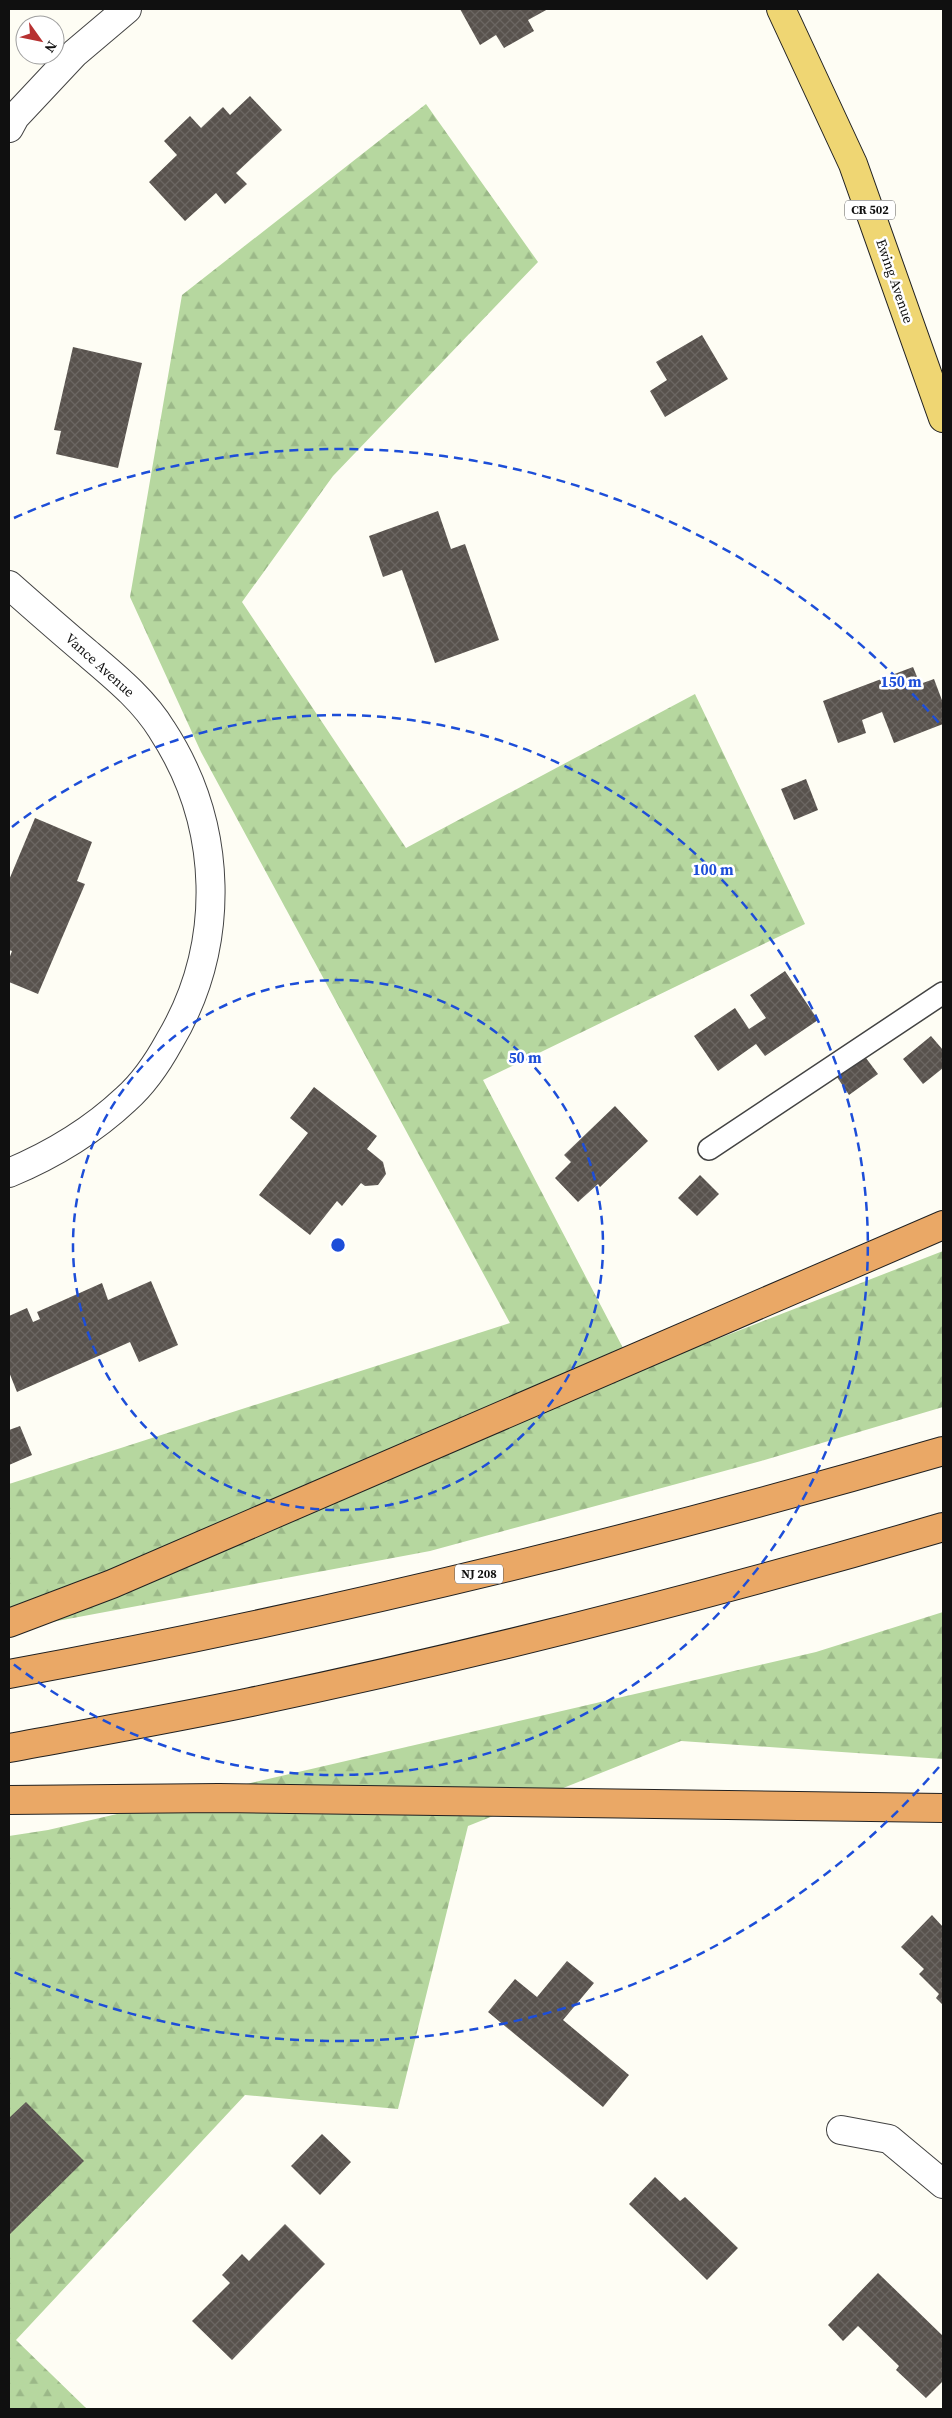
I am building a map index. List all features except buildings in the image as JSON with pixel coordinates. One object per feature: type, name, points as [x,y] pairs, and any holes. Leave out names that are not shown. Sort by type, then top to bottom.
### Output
[{"type":"highway","points":[[9,1623],[112,1584],[943,1225]]},
{"type":"highway","name":"NJ 208","points":[[9,1674],[240,1628],[592,1547],[738,1509],[943,1451]]},
{"type":"highway","points":[[9,1748],[249,1702],[392,1671],[742,1584],[943,1527]]},
{"type":"highway","points":[[9,1800],[219,1798],[943,1808]]},
{"type":"main road","name":"Ewing Avenue","points":[[781,9],[853,164],[943,418]]},
{"type":"street","points":[[9,128],[15,118],[75,53],[127,9]]},
{"type":"street","name":"Vance Avenue","points":[[9,585],[126,686],[162,729],[184,769],[203,821],[211,871],[211,917],[202,967],[185,1015],[157,1063],[127,1098],[88,1130],[33,1163],[9,1174]]},
{"type":"street","points":[[841,2130],[889,2139],[943,2184]]},
{"type":"lane","points":[[708,1149],[943,993]]},
{"type":"green space","points":[[426,104],[538,262],[333,476],[242,602],[406,848],[695,694],[805,924],[483,1080],[635,1371],[943,1251],[943,1407],[761,1461],[430,1551],[9,1630],[9,1484],[510,1323],[201,752],[130,597],[182,295]]},
{"type":"green space","points":[[943,1612],[943,1759],[681,1741],[468,1826],[398,2109],[245,2095],[16,2340],[87,2409],[9,2409],[9,1836],[48,1830],[816,1652]]}]
